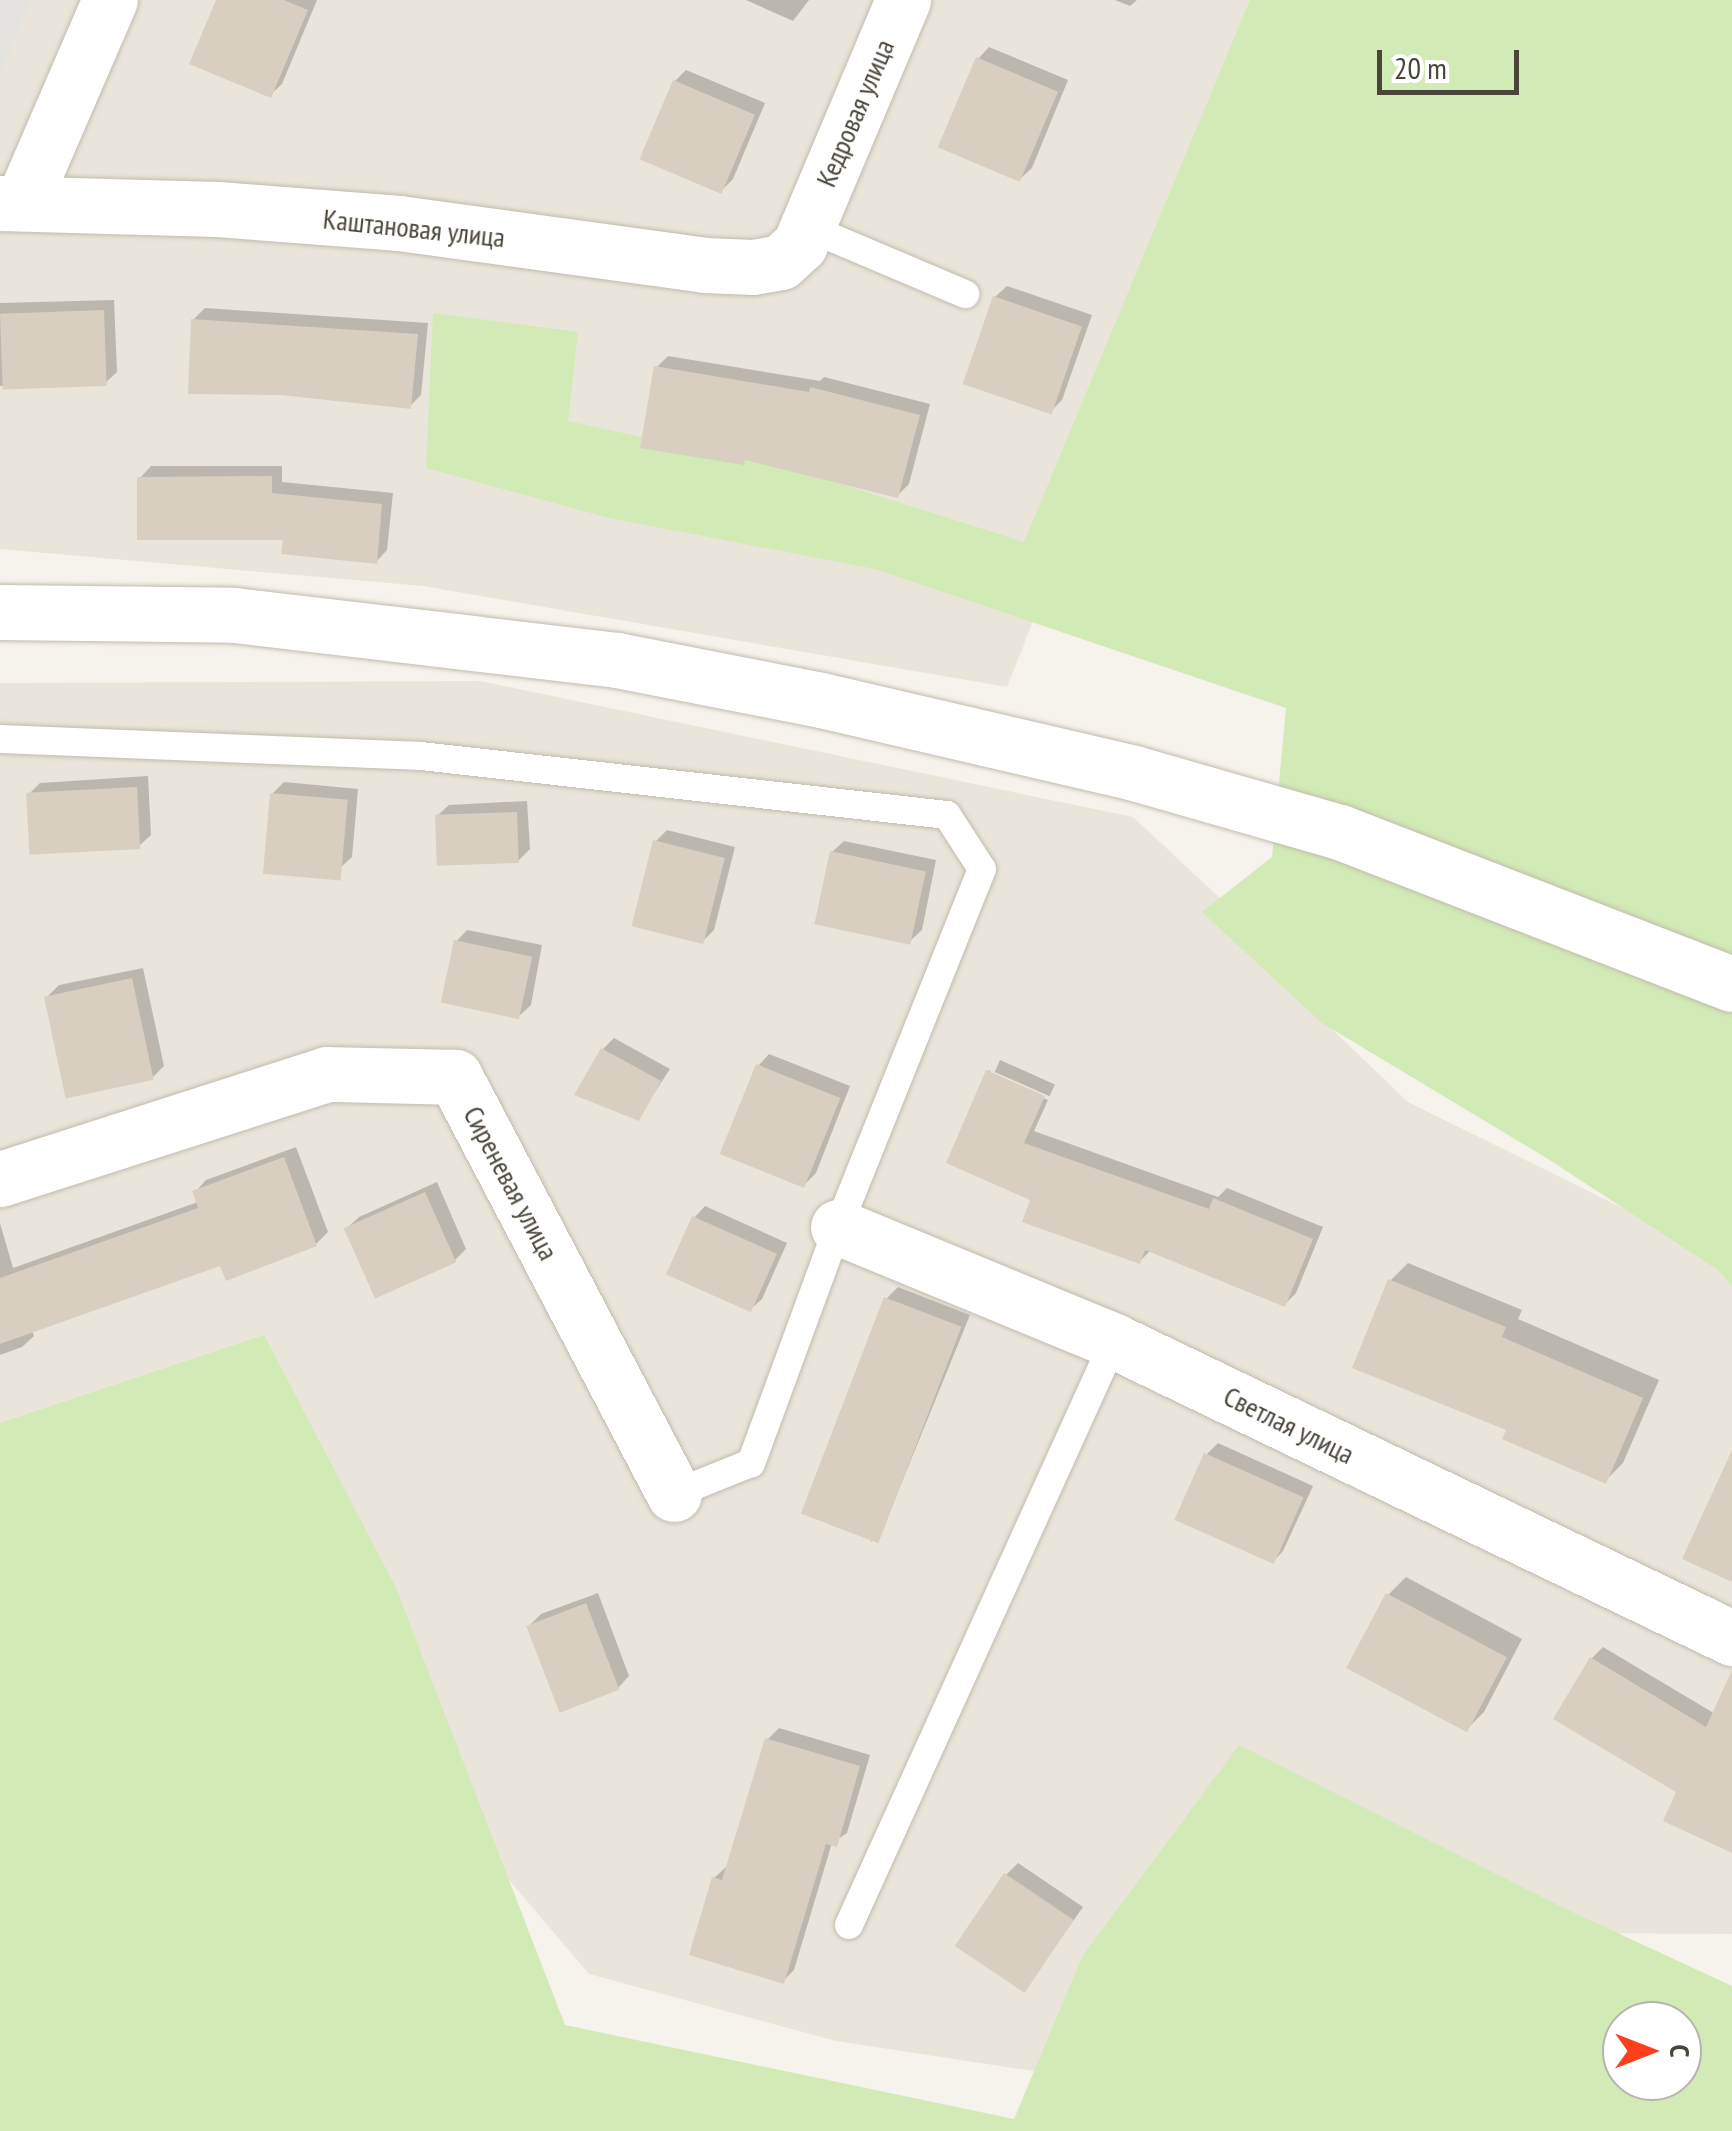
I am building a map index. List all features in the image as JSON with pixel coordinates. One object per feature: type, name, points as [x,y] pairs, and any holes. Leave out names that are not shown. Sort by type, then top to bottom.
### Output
[{"type":"street","points":[[11,203],[110,0]]},
{"type":"street","name":"Кедровая улица","points":[[807,227],[903,0]]},
{"type":"street","name":"Каштановая улица","points":[[11,203],[217,210],[399,223],[754,267],[781,262],[800,244],[807,227]]},
{"type":"street","points":[[0,612],[78,610],[253,618],[617,660],[821,700],[1134,773],[1340,832],[1732,984]]},
{"type":"street","name":"Сиреневая улица","points":[[0,1179],[327,1074],[455,1076],[674,1494]]},
{"type":"street","name":"Светлая улица","points":[[838,1227],[1114,1341],[1732,1638]]},
{"type":"lane","points":[[807,227],[965,294]]},
{"type":"lane","points":[[0,739],[421,756],[946,815],[982,869],[838,1227],[751,1463],[674,1494]]},
{"type":"lane","points":[[849,1925],[1114,1341]]},
{"type":"shaded area","points":[[0,0],[1279,0],[1007,687],[423,586],[0,549]]},
{"type":"shaded area","points":[[0,0],[31,0],[0,75]]},
{"type":"shaded area","points":[[480,681],[1133,817],[1238,915],[1290,989],[1408,1102],[1732,1262],[1732,1934],[1552,1933],[1060,2075],[836,2041],[589,1974],[486,1853],[0,1486],[0,683]]},
{"type":"green space","points":[[1250,0],[1732,0],[1732,1286],[1718,1270],[1548,1159],[1322,1023],[1202,912],[1272,857],[1286,708],[875,569],[609,518],[426,468],[433,313],[578,332],[568,421],[806,473],[1024,542]]},
{"type":"green space","points":[[264,1335],[396,1588],[565,2025],[1014,2119],[1082,1957],[1239,1745],[1568,1910],[1732,1986],[1732,2131],[0,2131],[0,1423]]},
{"type":"building","points":[[216,0],[284,0],[308,10],[271,98],[189,64]]},
{"type":"building","points":[[976,57],[1058,92],[1020,182],[938,147]]},
{"type":"building","points":[[673,80],[755,115],[721,194],[639,159]]},
{"type":"building","points":[[993,296],[1082,327],[1052,415],[963,384]]},
{"type":"building","points":[[104,310],[107,386],[3,390],[0,314]]},
{"type":"building","points":[[191,319],[418,334],[411,409],[280,395],[188,394]]},
{"type":"building","points":[[654,366],[809,392],[810,387],[920,415],[898,498],[745,460],[744,465],[640,448]]},
{"type":"building","points":[[272,476],[272,493],[382,504],[377,564],[281,554],[283,540],[137,540],[137,477]]},
{"type":"building","points":[[137,787],[140,849],[29,855],[26,793]]},
{"type":"building","points":[[270,793],[348,800],[341,880],[263,874]]},
{"type":"building","points":[[517,812],[519,863],[437,866],[435,815]]},
{"type":"building","points":[[653,840],[725,858],[703,944],[631,926]]},
{"type":"building","points":[[830,851],[926,871],[910,945],[814,924]]},
{"type":"building","points":[[454,940],[532,957],[519,1019],[441,1003]]},
{"type":"building","points":[[132,978],[154,1080],[66,1098],[44,997]]},
{"type":"building","points":[[601,1048],[661,1081],[639,1121],[574,1095]]},
{"type":"building","points":[[756,1064],[840,1098],[804,1188],[720,1154]]},
{"type":"building","points":[[986,1070],[1045,1096],[1024,1143],[1209,1209],[1213,1198],[1313,1239],[1285,1307],[1145,1250],[1140,1264],[1022,1222],[1030,1200],[946,1163]]},
{"type":"building","points":[[284,1157],[317,1246],[226,1281],[220,1266],[0,1344],[0,1278],[198,1208],[192,1191]]},
{"type":"building","points":[[425,1192],[456,1262],[375,1299],[344,1228]]},
{"type":"building","points":[[692,1216],[777,1254],[751,1312],[666,1274]]},
{"type":"building","points":[[1388,1279],[1506,1327],[1502,1337],[1643,1398],[1606,1484],[1502,1439],[1506,1430],[1352,1368]]},
{"type":"building","points":[[884,1297],[961,1327],[878,1543],[801,1514]]},
{"type":"building","points":[[1732,1450],[1732,1582],[1682,1559]]},
{"type":"building","points":[[1204,1453],[1304,1497],[1274,1564],[1174,1520]]},
{"type":"building","points":[[1386,1593],[1507,1657],[1467,1732],[1346,1668]]},
{"type":"building","points":[[586,1603],[619,1690],[560,1713],[526,1626]]},
{"type":"building","points":[[1590,1657],[1706,1727],[1732,1670],[1732,1853],[1663,1821],[1676,1792],[1553,1719]]},
{"type":"building","points":[[765,1738],[860,1766],[837,1847],[826,1844],[784,1984],[689,1955],[712,1877],[722,1880]]},
{"type":"building","points":[[1004,1873],[1074,1920],[1024,1993],[955,1946]]}]
